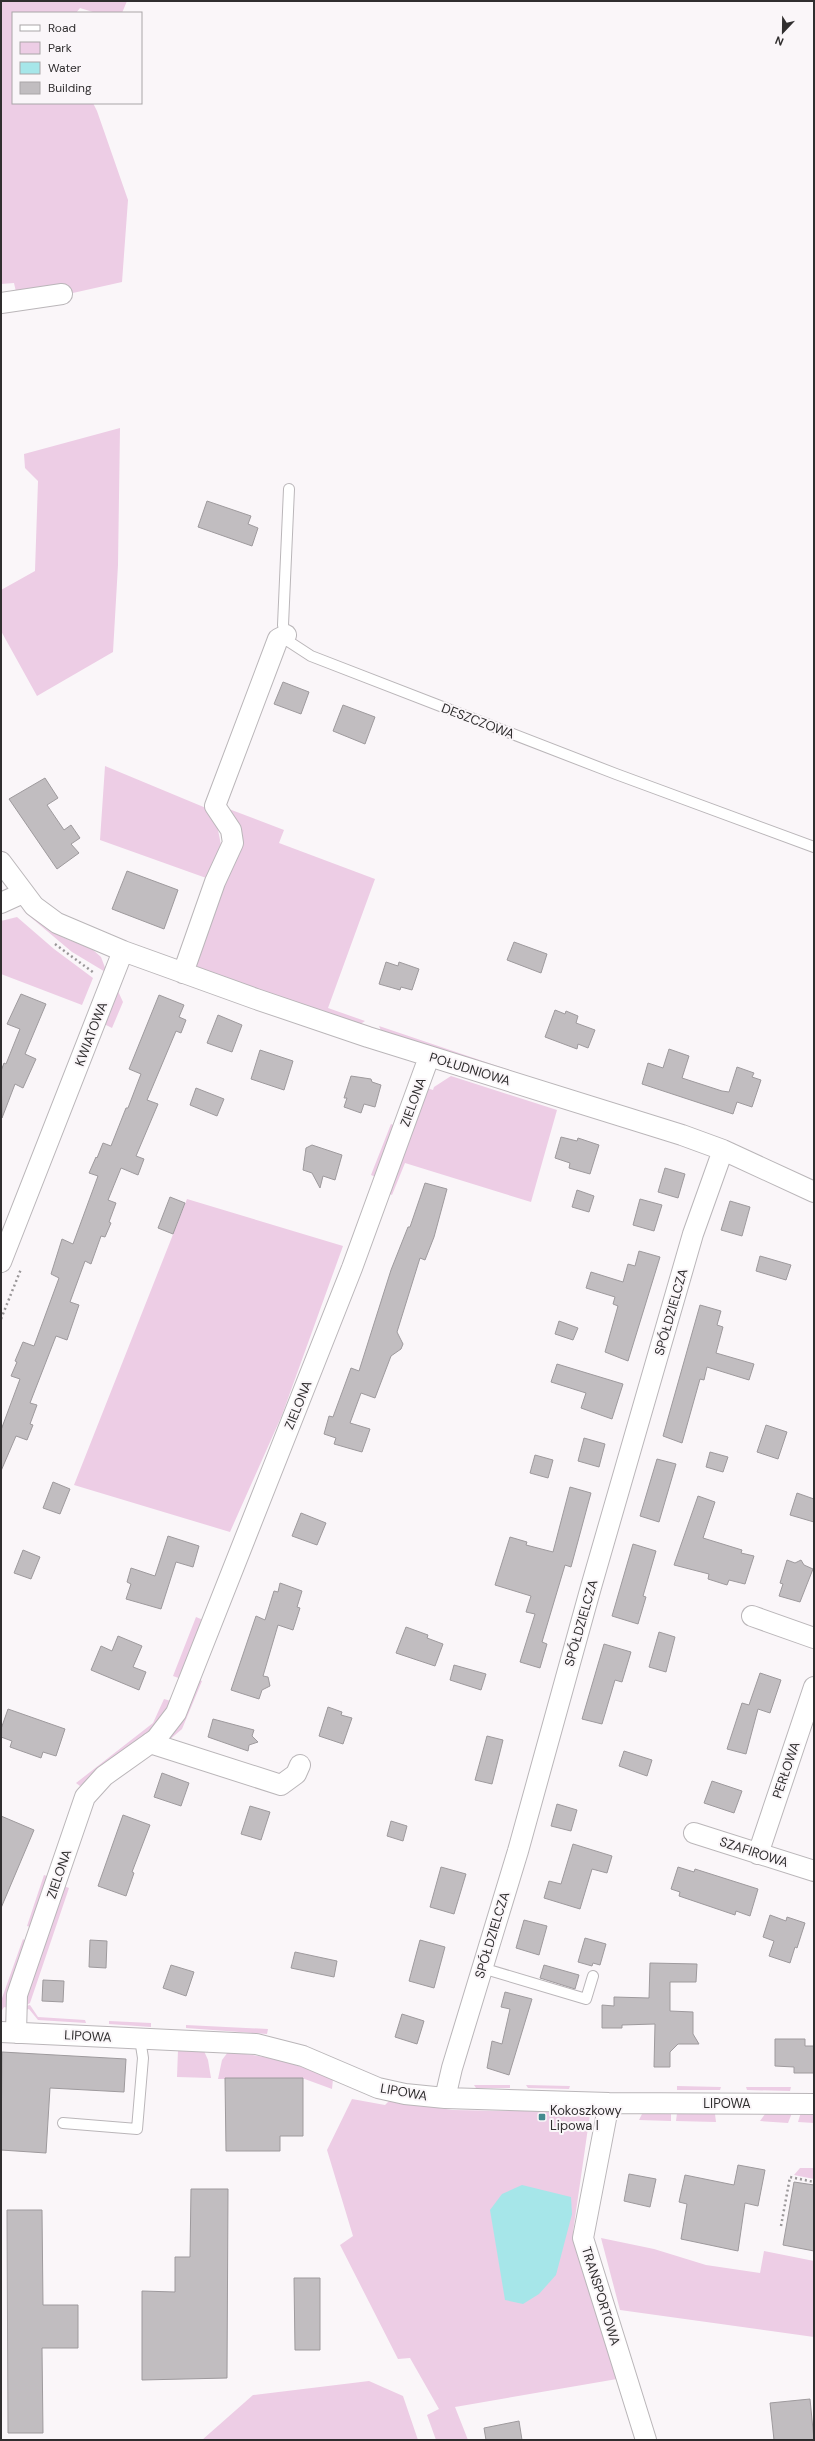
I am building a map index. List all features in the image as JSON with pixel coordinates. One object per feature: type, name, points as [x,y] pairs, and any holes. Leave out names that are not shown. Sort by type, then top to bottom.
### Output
[{"type":"street","points":[[1,303],[62,294]]},
{"type":"street","points":[[183,973],[215,882],[233,843],[231,830],[215,806],[278,639],[286,635]]},
{"type":"street","points":[[1,862],[34,906],[57,923],[123,951]]},
{"type":"street","points":[[1,903],[23,893]]},
{"type":"street","name":"POŁUDNIOWA","points":[[123,951],[183,973],[430,1057],[682,1135],[723,1150],[814,1192]]},
{"type":"street","name":"KWIATOWA","points":[[1,1262],[123,951]]},
{"type":"street","name":"ZIELONA","points":[[9,2032],[17,1995],[85,1798],[104,1776],[156,1739],[176,1713],[352,1268],[430,1057]]},
{"type":"street","name":"SPÓŁDZIELCZA","points":[[445,2098],[452,2068],[518,1851],[591,1587],[693,1234],[723,1150]]},
{"type":"street","points":[[752,1616],[814,1638]]},
{"type":"street","name":"PERŁOWA","points":[[758,1854],[814,1687]]},
{"type":"street","points":[[150,1743],[281,1785],[296,1774],[300,1765]]},
{"type":"street","name":"SZAFIROWA","points":[[694,1833],[814,1871]]},
{"type":"street","name":"LIPOWA","points":[[9,2032],[256,2044],[303,2056],[378,2088],[405,2094],[445,2098],[609,2103],[814,2104]]},
{"type":"street","name":"TRANSPORTOWA","points":[[609,2103],[583,2238],[646,2440]]},
{"type":"lane","points":[[286,635],[283,626],[289,489]]},
{"type":"lane","name":"DESZCZOWA","points":[[286,635],[288,641],[311,656],[814,847]]},
{"type":"lane","points":[[482,1968],[586,1999],[593,1976]]},
{"type":"lane","points":[[63,2123],[137,2129],[143,2058],[140,2039]]},
{"type":"path","points":[[781,2226],[790,2177],[814,2182]]},
{"type":"green space","points":[[1,1],[127,1],[122,12],[93,12],[80,8],[77,12],[12,12],[12,104],[94,104],[97,111],[128,200],[122,282],[19,305],[14,283],[1,284]]},
{"type":"green space","points":[[120,428],[118,565],[113,652],[37,696],[1,631],[1,590],[35,571],[38,481],[25,468],[24,454]]},
{"type":"green space","points":[[105,766],[206,808],[217,825],[221,845],[209,879],[100,840]]},
{"type":"green space","points":[[221,806],[284,830],[279,843],[375,879],[328,1008],[365,1021],[359,1025],[191,968],[242,830]]},
{"type":"green space","points":[[22,910],[62,937],[92,949],[101,957],[107,973],[72,952]]},
{"type":"green space","points":[[17,917],[54,949],[93,978],[82,1005],[1,974],[1,921]]},
{"type":"green space","points":[[117,989],[123,1002],[112,1028],[104,1024]]},
{"type":"green space","points":[[379,1026],[542,1081],[540,1082],[382,1033]]},
{"type":"green space","points":[[451,1076],[557,1110],[531,1202],[405,1163],[392,1195],[388,1193],[427,1088],[433,1090],[434,1087]]},
{"type":"green space","points":[[391,1124],[398,1127],[378,1178],[371,1175]]},
{"type":"green space","points":[[187,1199],[343,1246],[282,1415],[230,1532],[74,1485]]},
{"type":"green space","points":[[196,1617],[208,1622],[184,1680],[173,1676]]},
{"type":"green space","points":[[197,1679],[202,1681],[182,1729],[168,1741],[168,1734]]},
{"type":"green space","points":[[164,1699],[171,1701],[161,1723],[80,1786],[76,1783],[153,1723]]},
{"type":"green space","points":[[44,1875],[50,1877],[33,1928],[27,1926]]},
{"type":"green space","points":[[61,1885],[69,1888],[30,2003],[25,2006],[30,2005],[38,2017],[85,2020],[86,2023],[38,2020],[29,2009],[25,2010],[24,1998]]},
{"type":"green space","points":[[23,1939],[28,1942],[8,2008],[4,2007],[1,2012],[1,2001]]},
{"type":"green space","points":[[109,2021],[151,2023],[151,2027],[109,2024]]},
{"type":"green space","points":[[186,2025],[268,2029],[267,2034],[186,2028]]},
{"type":"green space","points":[[178,2050],[204,2051],[208,2060],[211,2078],[177,2077]]},
{"type":"green space","points":[[228,2052],[269,2058],[307,2069],[333,2079],[332,2089],[302,2078],[218,2079],[222,2060]]},
{"type":"green space","points":[[474,2085],[510,2085],[510,2088],[476,2088]]},
{"type":"green space","points":[[526,2085],[570,2086],[569,2089],[528,2088]]},
{"type":"green space","points":[[677,2086],[721,2087],[720,2090],[677,2090]]},
{"type":"green space","points":[[746,2087],[791,2087],[790,2091],[747,2090]]},
{"type":"green space","points":[[352,2099],[385,2105],[389,2101],[453,2110],[583,2112],[590,2114],[573,2232],[617,2379],[455,2407],[468,2440],[436,2440],[427,2415],[439,2409],[410,2358],[398,2359],[340,2245],[353,2236],[327,2150]]},
{"type":"green space","points":[[643,2112],[671,2112],[671,2121],[639,2120]]},
{"type":"green space","points":[[801,2112],[814,2112],[814,2123],[798,2122]]},
{"type":"green space","points":[[677,2113],[715,2114],[716,2122],[676,2121]]},
{"type":"green space","points":[[792,2113],[788,2123],[760,2121],[765,2114]]},
{"type":"green space","points":[[800,2168],[814,2168],[814,2179],[794,2175]]},
{"type":"green space","points":[[601,2238],[654,2249],[706,2265],[760,2273],[764,2251],[814,2261],[814,2337],[620,2310]]},
{"type":"green space","points":[[369,2381],[403,2396],[418,2440],[202,2440],[253,2395]]},
{"type":"water","points":[[522,2185],[571,2197],[572,2214],[556,2275],[539,2294],[523,2304],[505,2300],[490,2210],[502,2194]]},
{"type":"building","points":[[207,501],[251,516],[248,524],[258,528],[252,546],[198,527]]},
{"type":"building","points":[[283,682],[309,692],[301,714],[274,704]]},
{"type":"building","points":[[343,705],[375,717],[365,744],[333,731]]},
{"type":"building","points":[[45,778],[58,798],[47,805],[64,830],[71,825],[80,838],[71,844],[79,853],[57,869],[9,799]]},
{"type":"building","points":[[127,871],[178,890],[164,929],[112,909]]},
{"type":"building","points":[[514,942],[547,954],[541,973],[507,960]]},
{"type":"building","points":[[386,962],[398,966],[399,962],[419,969],[412,990],[401,987],[400,990],[379,984]]},
{"type":"building","points":[[21,994],[46,1004],[25,1054],[36,1059],[23,1088],[15,1084],[2,1118],[1,1071],[4,1063],[6,1064],[20,1029],[7,1024]]},
{"type":"building","points":[[159,995],[184,1005],[179,1017],[186,1020],[181,1033],[176,1031],[147,1100],[158,1104],[136,1156],[144,1159],[138,1175],[121,1168],[108,1200],[116,1203],[109,1222],[111,1223],[105,1237],[101,1236],[91,1264],[85,1261],[70,1302],[79,1305],[67,1340],[56,1336],[30,1403],[37,1405],[30,1424],[33,1425],[27,1440],[16,1436],[1,1471],[1,1430],[20,1379],[11,1376],[17,1362],[15,1361],[23,1342],[34,1346],[59,1278],[51,1274],[62,1239],[73,1244],[98,1176],[89,1173],[103,1143],[111,1146],[126,1108],[128,1108],[141,1074],[129,1069]]},
{"type":"building","points":[[555,1010],[565,1014],[566,1011],[578,1016],[576,1023],[595,1030],[588,1048],[578,1044],[577,1049],[545,1037]]},
{"type":"building","points":[[218,1015],[242,1025],[232,1052],[207,1043]]},
{"type":"building","points":[[669,1049],[689,1056],[682,1078],[722,1091],[729,1092],[737,1067],[754,1073],[752,1077],[761,1080],[752,1107],[737,1102],[733,1114],[642,1084],[648,1063],[663,1068]]},
{"type":"building","points":[[260,1050],[293,1061],[284,1090],[251,1079]]},
{"type":"building","points":[[351,1076],[371,1079],[372,1082],[381,1085],[375,1107],[364,1104],[361,1113],[344,1107],[347,1098],[344,1098]]},
{"type":"building","points":[[196,1088],[224,1099],[217,1116],[190,1105]]},
{"type":"building","points":[[561,1137],[577,1141],[578,1138],[599,1145],[590,1174],[569,1168],[570,1163],[555,1158]]},
{"type":"building","points":[[312,1145],[342,1155],[335,1180],[323,1176],[320,1188],[312,1173],[303,1170],[306,1148]]},
{"type":"building","points":[[665,1168],[685,1174],[678,1198],[658,1192]]},
{"type":"building","points":[[425,1183],[447,1189],[434,1237],[425,1260],[420,1258],[397,1332],[403,1344],[401,1349],[391,1356],[375,1398],[361,1393],[350,1423],[370,1429],[362,1452],[334,1444],[336,1438],[324,1434],[329,1416],[333,1417],[351,1368],[359,1371],[391,1270],[408,1227],[410,1227]]},
{"type":"building","points":[[577,1190],[594,1196],[589,1212],[572,1207]]},
{"type":"building","points":[[170,1197],[185,1203],[173,1234],[158,1228]]},
{"type":"building","points":[[640,1199],[662,1205],[654,1231],[633,1225]]},
{"type":"building","points":[[730,1201],[750,1207],[742,1236],[721,1230]]},
{"type":"building","points":[[639,1251],[660,1257],[628,1361],[605,1352],[618,1306],[613,1304],[615,1297],[586,1288],[591,1272],[623,1282],[628,1264],[635,1266]]},
{"type":"building","points":[[760,1256],[791,1265],[786,1280],[756,1271]]},
{"type":"building","points":[[700,1305],[721,1311],[717,1325],[723,1327],[716,1353],[754,1364],[749,1380],[707,1367],[704,1380],[700,1379],[682,1443],[663,1436]]},
{"type":"building","points":[[559,1321],[578,1328],[573,1340],[555,1334]]},
{"type":"building","points":[[557,1364],[623,1384],[612,1419],[581,1408],[586,1393],[551,1382]]},
{"type":"building","points":[[766,1425],[787,1432],[778,1459],[757,1452]]},
{"type":"building","points":[[584,1438],[605,1444],[599,1467],[578,1461]]},
{"type":"building","points":[[710,1452],[728,1457],[723,1472],[706,1467]]},
{"type":"building","points":[[535,1455],[553,1460],[548,1478],[530,1473]]},
{"type":"building","points":[[657,1459],[676,1464],[659,1522],[640,1516]]},
{"type":"building","points":[[53,1482],[70,1489],[60,1514],[43,1508]]},
{"type":"building","points":[[570,1487],[591,1493],[571,1567],[565,1565],[542,1642],[547,1644],[540,1668],[520,1662],[535,1614],[526,1612],[531,1596],[495,1585],[510,1537],[527,1542],[526,1545],[553,1552]]},
{"type":"building","points":[[797,1493],[814,1499],[814,1522],[790,1515]]},
{"type":"building","points":[[698,1496],[715,1502],[703,1538],[742,1550],[741,1553],[754,1556],[745,1584],[729,1580],[727,1585],[708,1579],[709,1574],[674,1565]]},
{"type":"building","points":[[301,1513],[326,1523],[317,1545],[292,1536]]},
{"type":"building","points":[[168,1536],[199,1546],[193,1567],[176,1562],[161,1609],[126,1599],[131,1584],[127,1582],[131,1568],[155,1576]]},
{"type":"building","points":[[633,1544],[656,1551],[643,1596],[646,1597],[638,1624],[612,1616]]},
{"type":"building","points":[[23,1550],[40,1557],[31,1579],[14,1573]]},
{"type":"building","points":[[787,1560],[795,1563],[801,1560],[804,1565],[813,1569],[800,1602],[779,1596],[783,1584],[780,1583]]},
{"type":"building","points":[[280,1583],[302,1591],[297,1607],[300,1608],[293,1630],[278,1625],[263,1676],[268,1677],[270,1686],[262,1690],[259,1699],[231,1690],[256,1616],[265,1620],[274,1591],[278,1592]]},
{"type":"building","points":[[406,1627],[428,1635],[427,1638],[443,1644],[435,1666],[396,1653]]},
{"type":"building","points":[[659,1632],[675,1637],[666,1672],[649,1667]]},
{"type":"building","points":[[118,1636],[142,1646],[133,1667],[146,1672],[139,1690],[91,1670],[101,1646],[112,1651]]},
{"type":"building","points":[[604,1644],[631,1652],[622,1682],[615,1680],[602,1724],[582,1719]]},
{"type":"building","points":[[454,1665],[486,1674],[481,1690],[450,1680]]},
{"type":"building","points":[[760,1673],[781,1680],[770,1713],[758,1709],[746,1754],[727,1749],[742,1703],[749,1705]]},
{"type":"building","points":[[328,1707],[342,1712],[341,1715],[352,1718],[343,1744],[319,1736]]},
{"type":"building","points":[[8,1709],[65,1729],[56,1756],[43,1752],[41,1758],[10,1747],[12,1741],[1,1737],[1,1729]]},
{"type":"building","points":[[213,1719],[254,1730],[252,1736],[258,1742],[249,1745],[248,1751],[208,1737]]},
{"type":"building","points":[[487,1736],[503,1740],[492,1784],[475,1780]]},
{"type":"building","points":[[624,1751],[652,1760],[647,1776],[619,1766]]},
{"type":"building","points":[[162,1773],[189,1783],[181,1806],[154,1797]]},
{"type":"building","points":[[712,1781],[742,1791],[734,1813],[704,1803]]},
{"type":"building","points":[[557,1804],[577,1810],[571,1831],[551,1826]]},
{"type":"building","points":[[250,1806],[270,1812],[261,1840],[241,1834]]},
{"type":"building","points":[[123,1815],[150,1825],[132,1872],[134,1873],[126,1896],[98,1886]]},
{"type":"building","points":[[1,1816],[34,1830],[1,1908]]},
{"type":"building","points":[[391,1821],[407,1826],[403,1841],[387,1836]]},
{"type":"building","points":[[573,1844],[612,1856],[607,1873],[592,1869],[580,1909],[544,1898],[549,1881],[561,1884]]},
{"type":"building","points":[[441,1867],[466,1874],[454,1914],[430,1907]]},
{"type":"building","points":[[678,1867],[694,1872],[695,1869],[758,1889],[750,1916],[736,1911],[735,1915],[679,1896],[680,1892],[671,1889]]},
{"type":"building","points":[[770,1915],[786,1921],[787,1917],[805,1923],[797,1948],[795,1947],[790,1963],[769,1956],[774,1941],[763,1937]]},
{"type":"building","points":[[524,1920],[547,1926],[539,1955],[516,1948]]},
{"type":"building","points":[[585,1938],[606,1944],[600,1965],[593,1963],[592,1966],[578,1962]]},
{"type":"building","points":[[90,1940],[107,1941],[106,1968],[89,1967]]},
{"type":"building","points":[[420,1940],[445,1947],[434,1988],[409,1981]]},
{"type":"building","points":[[295,1952],[337,1961],[334,1977],[291,1968]]},
{"type":"building","points":[[650,1963],[697,1964],[696,1982],[670,1982],[670,2011],[693,2012],[693,2034],[699,2044],[678,2044],[670,2052],[670,2067],[654,2067],[655,2024],[622,2025],[622,2028],[602,2028],[602,2005],[614,2006],[614,1997],[649,1998]]},
{"type":"building","points":[[171,1965],[194,1972],[186,1996],[163,1988]]},
{"type":"building","points":[[544,1965],[579,1975],[575,1989],[540,1978]]},
{"type":"building","points":[[43,1980],[64,1981],[63,2002],[42,2001]]},
{"type":"building","points":[[505,1992],[532,1999],[509,2075],[487,2068],[492,2041],[502,2044],[510,2009],[501,2007]]},
{"type":"building","points":[[402,2014],[424,2021],[417,2044],[395,2037]]},
{"type":"building","points":[[775,2039],[805,2039],[805,2046],[814,2046],[814,2073],[794,2073],[794,2067],[775,2066]]},
{"type":"building","points":[[2,2052],[126,2059],[124,2092],[50,2088],[46,2153],[1,2150]]},
{"type":"building","points":[[225,2078],[303,2078],[303,2136],[280,2136],[280,2151],[226,2151]]},
{"type":"building","points":[[738,2165],[765,2170],[758,2206],[745,2203],[738,2251],[681,2239],[687,2204],[679,2202],[685,2175],[734,2185]]},
{"type":"building","points":[[629,2174],[656,2179],[650,2207],[624,2201]]},
{"type":"building","points":[[794,2182],[814,2185],[814,2251],[783,2245]]},
{"type":"building","points":[[191,2189],[228,2189],[227,2378],[142,2380],[142,2291],[175,2292],[175,2257],[190,2257]]},
{"type":"building","points":[[7,2210],[42,2210],[43,2305],[78,2305],[78,2348],[42,2348],[43,2433],[8,2433]]},
{"type":"building","points":[[294,2278],[320,2278],[320,2350],[295,2350]]},
{"type":"building","points":[[810,2399],[814,2440],[774,2440],[770,2403]]},
{"type":"building","points":[[519,2421],[522,2440],[486,2440],[484,2428]]},
{"type":"place","name":"Kokoszkowy Lipowa I","points":[[542,2117]]}]
